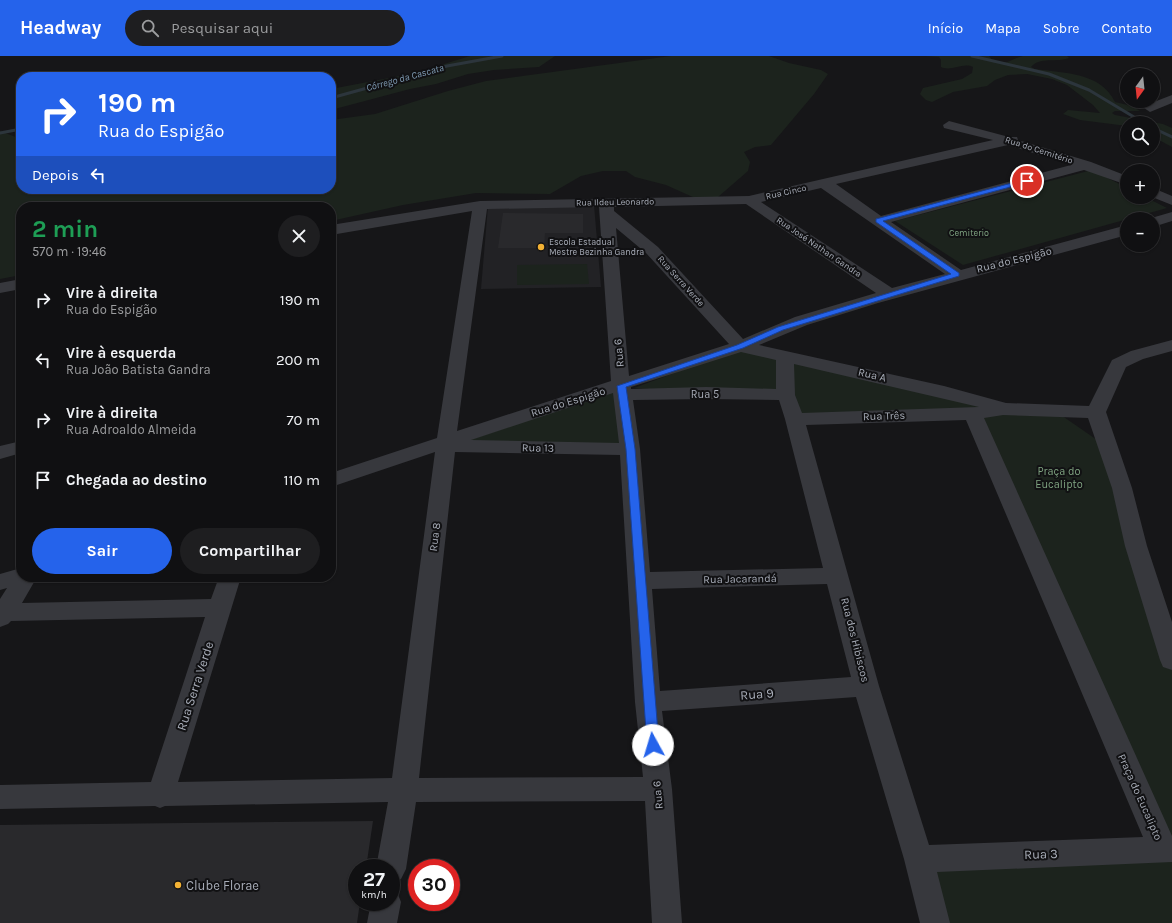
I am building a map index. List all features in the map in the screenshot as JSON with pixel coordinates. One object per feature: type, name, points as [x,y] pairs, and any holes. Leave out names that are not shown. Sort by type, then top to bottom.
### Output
[{"type":"street","points":[[1160,104],[1172,99]]},
{"type":"street","name":"Rua do Cemitério","points":[[949,125],[1012,140],[1120,178]]},
{"type":"street","name":"Rua Cinco","points":[[749,200],[1012,140]]},
{"type":"street","points":[[878,221],[1086,165]]},
{"type":"street","points":[[824,183],[956,274]]},
{"type":"street","points":[[1160,195],[1172,201]]},
{"type":"street","name":"Rua Ildeu Leonardo","points":[[336,230],[480,205],[606,208],[749,200]]},
{"type":"street","name":"Rua José Nathan Gandra","points":[[749,200],[889,294]]},
{"type":"street","name":"Rua 8","points":[[393,859],[404,790],[446,444],[480,205]]},
{"type":"street","name":"Rua Serra Verde","points":[[606,208],[652,250],[740,346]]},
{"type":"street","name":"Rua 6","points":[[606,208],[630,449],[641,581],[648,702],[658,789],[667,923]]},
{"type":"street","points":[[1160,220],[1172,216]]},
{"type":"street","name":"Rua do Espigão","points":[[336,478],[446,444],[533,412],[623,390],[740,346],[781,328],[889,294],[956,274],[1120,232]]},
{"type":"street","points":[[0,288],[16,285]]},
{"type":"street","points":[[1172,345],[1137,355],[1118,364],[1096,412],[1122,488],[1136,546],[1172,660]]},
{"type":"street","name":"Rua A","points":[[740,346],[944,392],[1003,409]]},
{"type":"street","name":"Rua dos Hibiscos","points":[[785,356],[786,395],[796,419],[866,686],[919,859],[935,923]]},
{"type":"street","name":"Rua 5","points":[[623,390],[786,395]]},
{"type":"street","points":[[973,414],[1003,409],[1096,412]]},
{"type":"street","name":"Rua Três","points":[[796,419],[973,414]]},
{"type":"street","name":"Praça do Eucalipto","points":[[973,414],[1168,849]]},
{"type":"street","name":"Rua 13","points":[[446,444],[630,449]]},
{"type":"street","points":[[0,453],[16,448]]},
{"type":"street","name":"Rua Jacarandá","points":[[641,581],[838,576]]},
{"type":"street","points":[[0,582],[16,577]]},
{"type":"street","points":[[1,614],[23,582]]},
{"type":"street","name":"Rua Serra Verde","points":[[160,796],[228,582]]},
{"type":"street","points":[[1,614],[220,608]]},
{"type":"street","name":"Rua 9","points":[[648,702],[866,686]]},
{"type":"street","points":[[0,798],[404,790],[658,789]]},
{"type":"street","name":"Rua 3","points":[[919,859],[1168,849]]},
{"type":"street","points":[[382,923],[384,911]]},
{"type":"shaded area","name":"Escola Estadual Mestre Bezinha Gandra","points":[[594,205],[601,287],[481,289],[488,206]]},
{"type":"green space","points":[[470,56],[555,56],[539,67],[494,70],[468,74],[436,84],[410,89],[336,109],[336,88],[415,73]]},
{"type":"green space","points":[[671,56],[769,56],[789,63],[821,70],[828,74],[814,94],[771,145],[755,147],[744,152],[750,162],[748,171],[718,197],[695,198],[666,185],[635,177],[626,171],[603,171],[581,176],[550,194],[476,193],[403,205],[336,220],[336,202],[16,202],[16,276],[0,279],[0,131],[16,137],[16,194],[336,194],[336,119],[375,114],[448,91],[486,81]]},
{"type":"green space","points":[[925,56],[989,56],[997,63],[1001,63],[1023,56],[1067,56],[1069,58],[1039,62],[1031,67],[1035,69],[1069,73],[1091,79],[1109,92],[1115,102],[1120,103],[1120,108],[1135,108],[1140,111],[1115,111],[1112,113],[1120,116],[1120,125],[1080,120],[1063,114],[1068,110],[1100,113],[1093,105],[1067,85],[1052,79],[1027,74],[1008,75],[995,80],[987,86],[953,92],[932,102],[926,100],[920,94],[923,88],[962,79],[972,73],[973,67],[941,67],[941,60],[939,57]]},
{"type":"green space","points":[[1160,123],[1172,128],[1172,147],[1160,141]]},
{"type":"green space","name":"Cemiterio","points":[[1092,170],[1120,184],[1120,204],[1159,204],[1167,208],[1153,212],[1120,212],[1120,221],[963,265],[895,221]]},
{"type":"green space","points":[[587,264],[589,284],[517,285],[517,265]]},
{"type":"green space","points":[[739,349],[784,360],[783,393],[708,393],[634,388]]},
{"type":"green space","points":[[788,358],[1000,409],[796,414]]},
{"type":"green space","points":[[621,388],[629,448],[447,443]]},
{"type":"green space","name":"Praça do Eucalipto","points":[[1000,411],[1058,413],[1100,442],[1172,660],[1172,849],[978,416]]},
{"type":"green space","points":[[1172,852],[1172,923],[934,923],[919,859]]},
{"type":"building","points":[[503,213],[583,214],[583,233],[545,233],[544,248],[498,248]]},
{"type":"building","name":"Clube Florae","points":[[373,821],[367,859],[348,859],[348,911],[359,911],[357,923],[0,923],[0,825]]},
{"type":"waterway","name":"Córrego da Cascata","points":[[336,97],[447,66],[502,56]]},
{"type":"waterway","points":[[972,56],[1049,74],[1089,90],[1132,116]]},
{"type":"waterway","name":"Córrego da Cascata","points":[[0,133],[16,130]]},
{"type":"waterway","points":[[1160,131],[1172,137]]},
{"type":"place","name":"Escola Estadual Mestre Bezinha Gandra","points":[[541,247]]},
{"type":"place","name":"Clube Florae","points":[[178,885]]},
{"type":"route","points":[[653,745],[648,702],[641,581],[630,449],[622,386],[708,355],[740,346],[781,328],[956,274],[878,221],[1027,181]]}]
